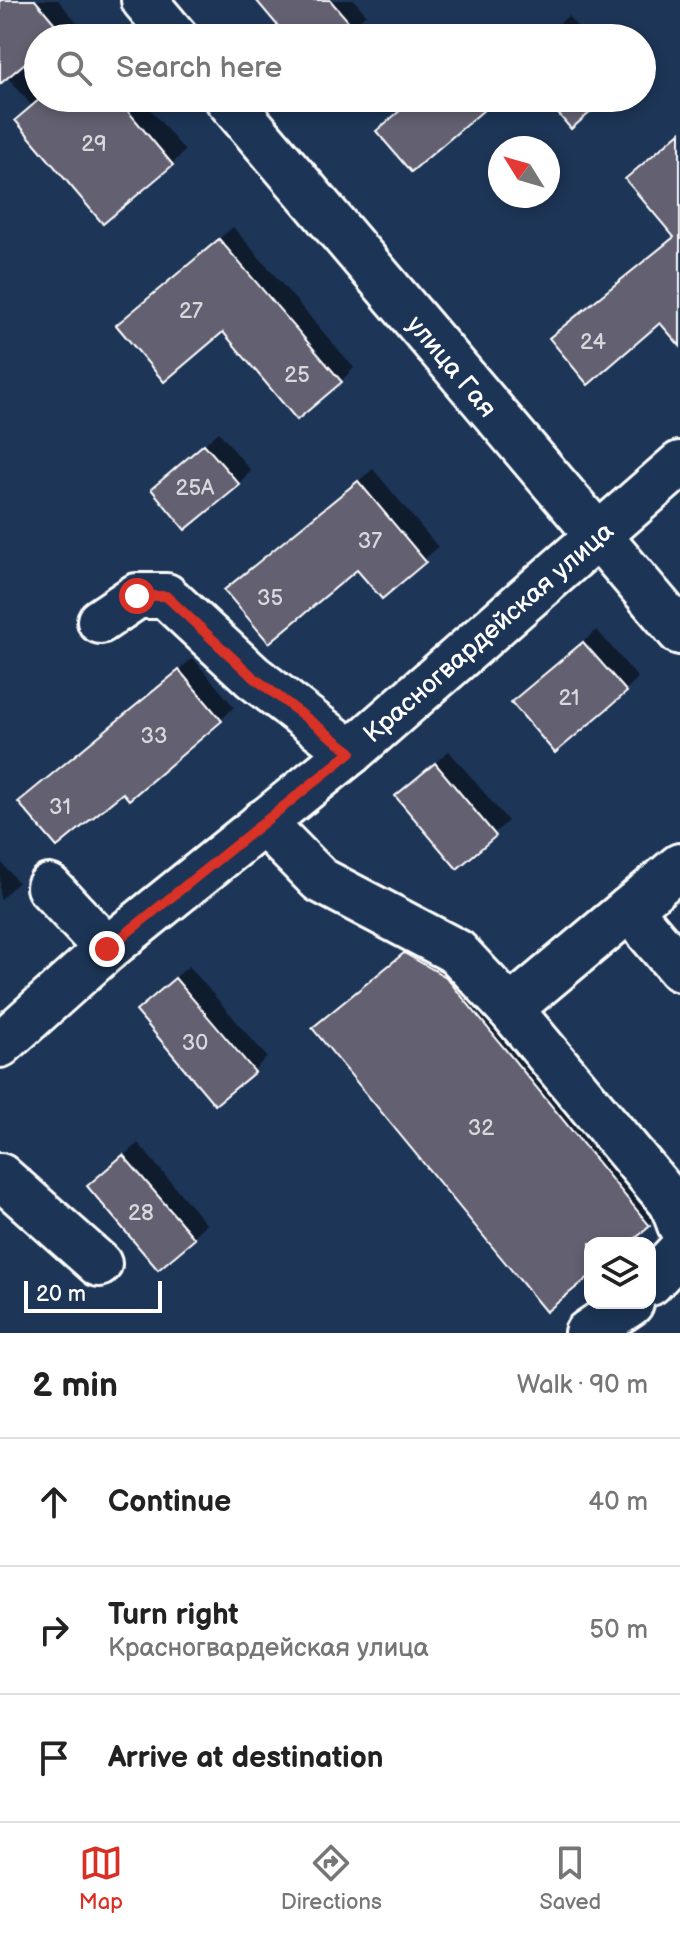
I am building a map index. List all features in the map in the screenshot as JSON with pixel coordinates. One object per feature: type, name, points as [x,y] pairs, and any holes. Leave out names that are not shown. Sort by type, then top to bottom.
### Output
[{"type":"street","points":[[144,0],[164,24]]},
{"type":"street","name":"улица Гая","points":[[239,112],[597,538],[680,632]]},
{"type":"street","name":"Красногвардейская улица","points":[[0,1045],[107,949],[351,752],[680,464]]},
{"type":"street","points":[[100,621],[137,596],[166,596],[253,677],[351,752]]},
{"type":"street","points":[[263,822],[320,880],[457,952],[510,1009],[672,1203],[680,1225]]},
{"type":"street","points":[[510,1009],[680,866]]},
{"type":"street","points":[[49,887],[107,949]]},
{"type":"street","points":[[629,909],[680,969]]},
{"type":"street","points":[[0,1176],[99,1264]]},
{"type":"street","points":[[656,1277],[680,1251]]},
{"type":"street","points":[[587,1333],[622,1309]]},
{"type":"building","points":[[0,0],[35,0],[55,24],[24,24],[24,64],[0,84]]},
{"type":"building","points":[[256,0],[330,0],[351,24],[276,24]]},
{"type":"building","points":[[24,112],[129,112],[173,165],[103,224],[15,120]]},
{"type":"building","points":[[398,112],[482,112],[411,172],[376,131]]},
{"type":"building","points":[[557,112],[591,112],[571,129]]},
{"type":"building","points":[[680,132],[680,346],[660,323],[588,385],[549,338],[674,237],[625,179]]},
{"type":"building","points":[[219,239],[342,382],[297,420],[223,332],[164,382],[116,325]]},
{"type":"building","points":[[204,444],[240,485],[185,530],[151,489]]},
{"type":"building","points":[[358,481],[426,562],[382,599],[357,570],[269,643],[224,590]]},
{"type":"building","points":[[583,642],[627,692],[555,753],[511,702]]},
{"type":"building","points":[[179,670],[222,721],[129,800],[123,793],[57,847],[18,802]]},
{"type":"building","points":[[435,763],[496,836],[457,869],[395,796]]},
{"type":"building","points":[[404,953],[446,977],[650,1226],[637,1237],[584,1237],[584,1281],[546,1312],[312,1028]]},
{"type":"building","points":[[175,978],[255,1072],[215,1105],[136,1011]]},
{"type":"building","points":[[123,1155],[195,1239],[158,1270],[87,1186]]},
{"type":"route","points":[[107,949],[351,752],[312,719],[253,677],[166,596],[137,596]]}]
